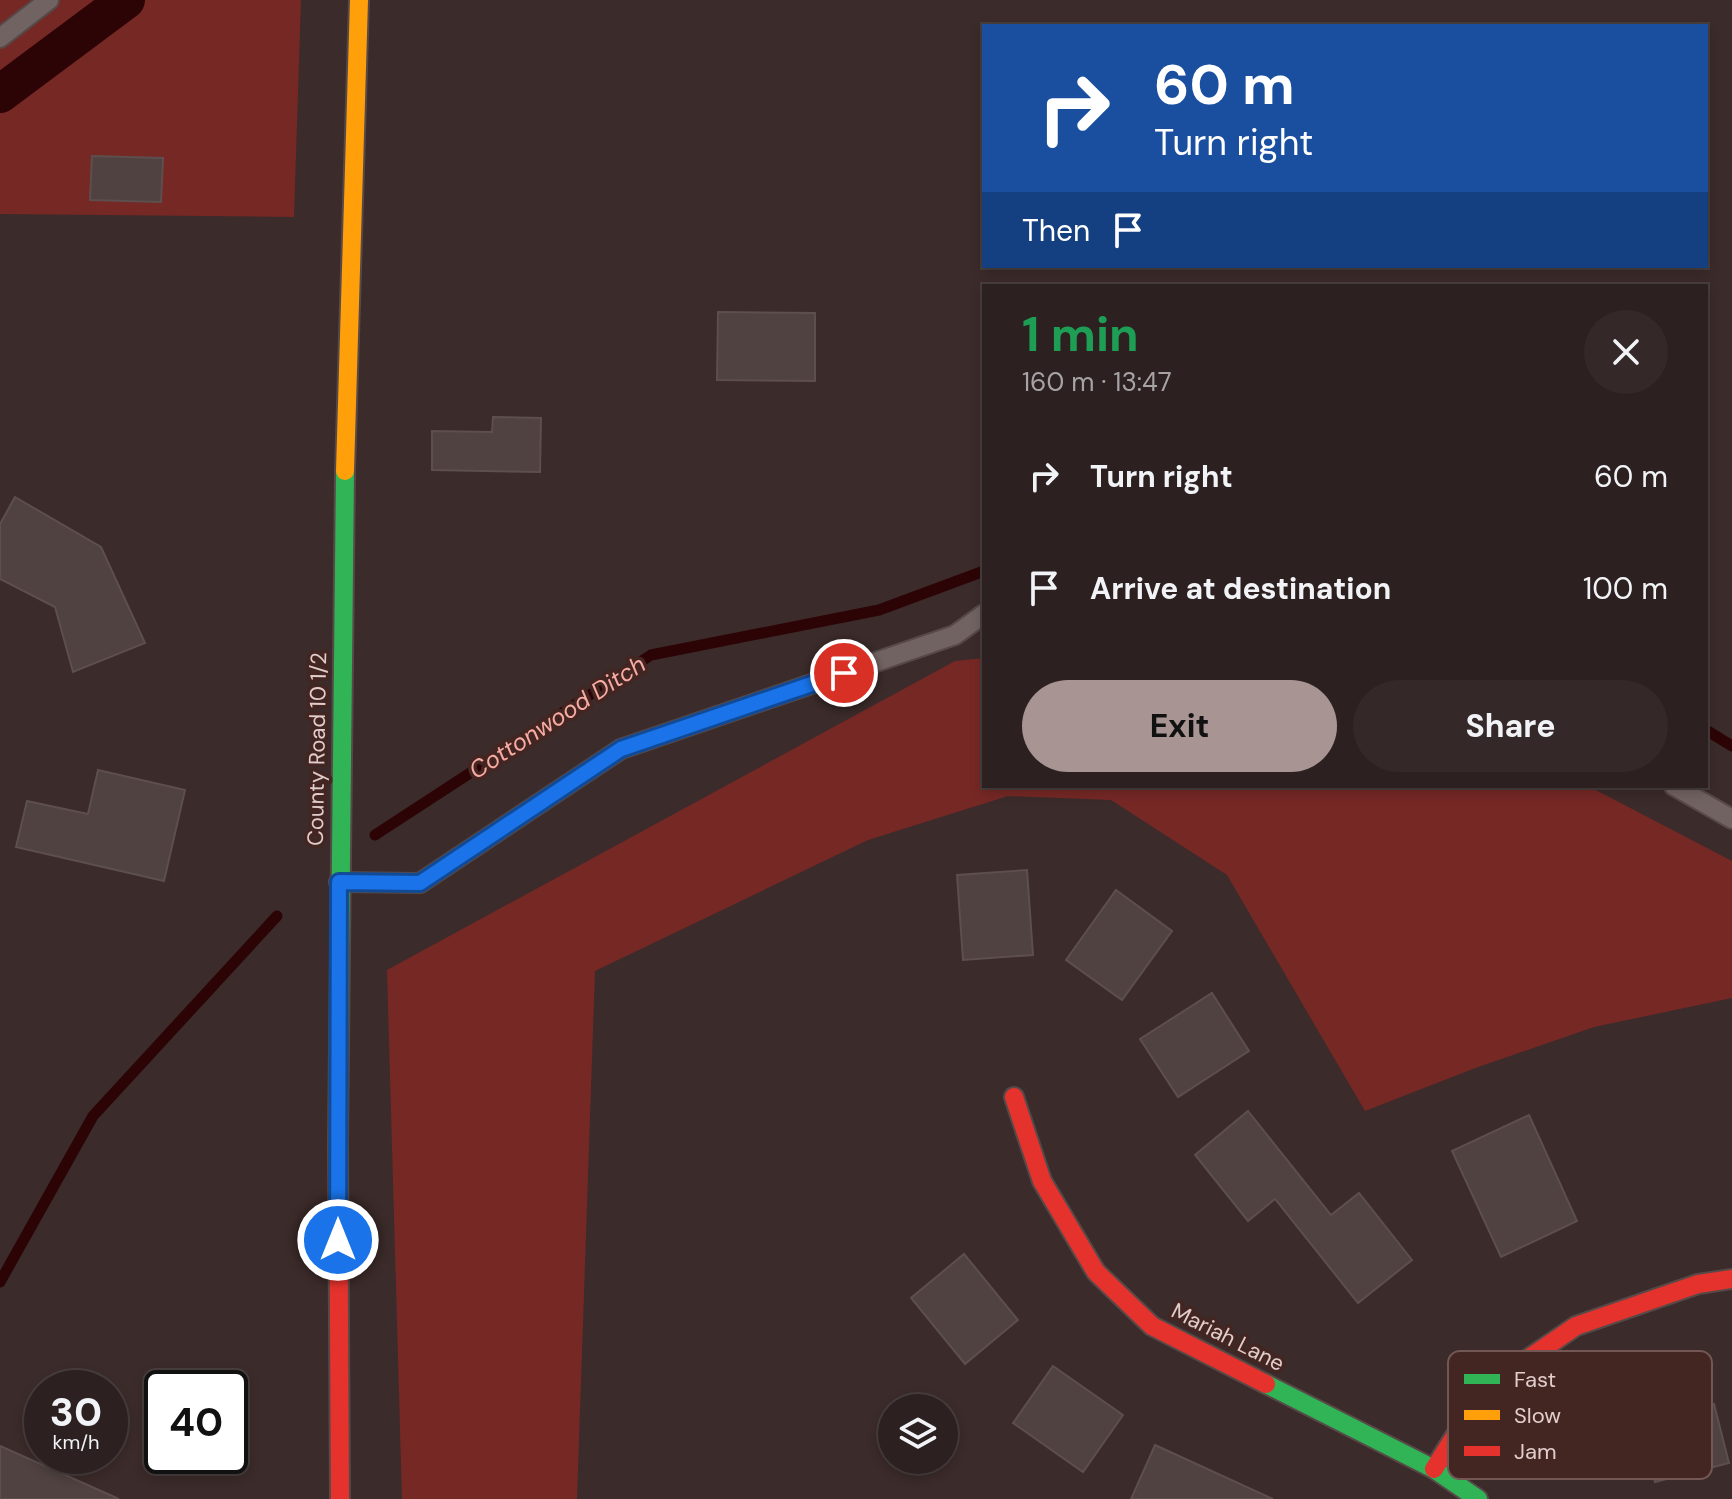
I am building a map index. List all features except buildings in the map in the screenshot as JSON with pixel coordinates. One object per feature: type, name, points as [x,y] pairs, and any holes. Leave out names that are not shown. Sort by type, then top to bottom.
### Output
[{"type":"street","name":"County Road 10 1/2","points":[[340,1499],[337,1333],[339,882],[347,328],[359,0]]},
{"type":"street","name":"Mariah Lane","points":[[1014,1097],[1042,1181],[1096,1272],[1152,1326],[1448,1479]]},
{"type":"street","points":[[1540,1351],[1576,1326],[1698,1284],[1732,1279]]},
{"type":"street","points":[[1434,1469],[1448,1447]]},
{"type":"street","name":"Mariah Lane","points":[[1449,1479],[1478,1499]]},
{"type":"lane","points":[[0,38],[49,0]]},
{"type":"lane","points":[[339,882],[420,883],[621,749],[955,635],[982,615]]},
{"type":"lane","points":[[1678,788],[1732,819]]},
{"type":"shaded area","points":[[0,0],[301,0],[294,217],[0,214]]},
{"type":"shaded area","points":[[982,658],[982,788],[1592,788],[1732,861],[1732,998],[1594,1027],[1365,1111],[1227,875],[1111,800],[1008,796],[868,840],[595,971],[577,1499],[402,1499],[387,970],[955,661]]},
{"type":"waterway","points":[[0,94],[126,0]]},
{"type":"waterway","name":"Cottonwood Ditch","points":[[375,835],[651,655],[879,610],[982,572]]},
{"type":"waterway","name":"Cottonwood Ditch","points":[[1708,731],[1732,746]]},
{"type":"waterway","name":"Cottonwood Ditch","points":[[0,1282],[93,1116],[277,916]]},
{"type":"traffic: fast","points":[[338,1144],[345,471]]},
{"type":"traffic: fast","points":[[1266,1384],[1448,1479]]},
{"type":"traffic: fast","points":[[1449,1479],[1478,1499]]},
{"type":"traffic: slow","points":[[345,471],[359,0]]},
{"type":"traffic: jam","points":[[1014,1097],[1042,1181],[1096,1272],[1152,1326],[1266,1384]]},
{"type":"traffic: jam","points":[[338,1144],[340,1499]]},
{"type":"traffic: jam","points":[[1540,1351],[1576,1326],[1698,1284],[1732,1279]]},
{"type":"traffic: jam","points":[[1434,1469],[1448,1447]]},
{"type":"route","points":[[338,1240],[339,882],[420,883],[621,749],[844,673]]}]
